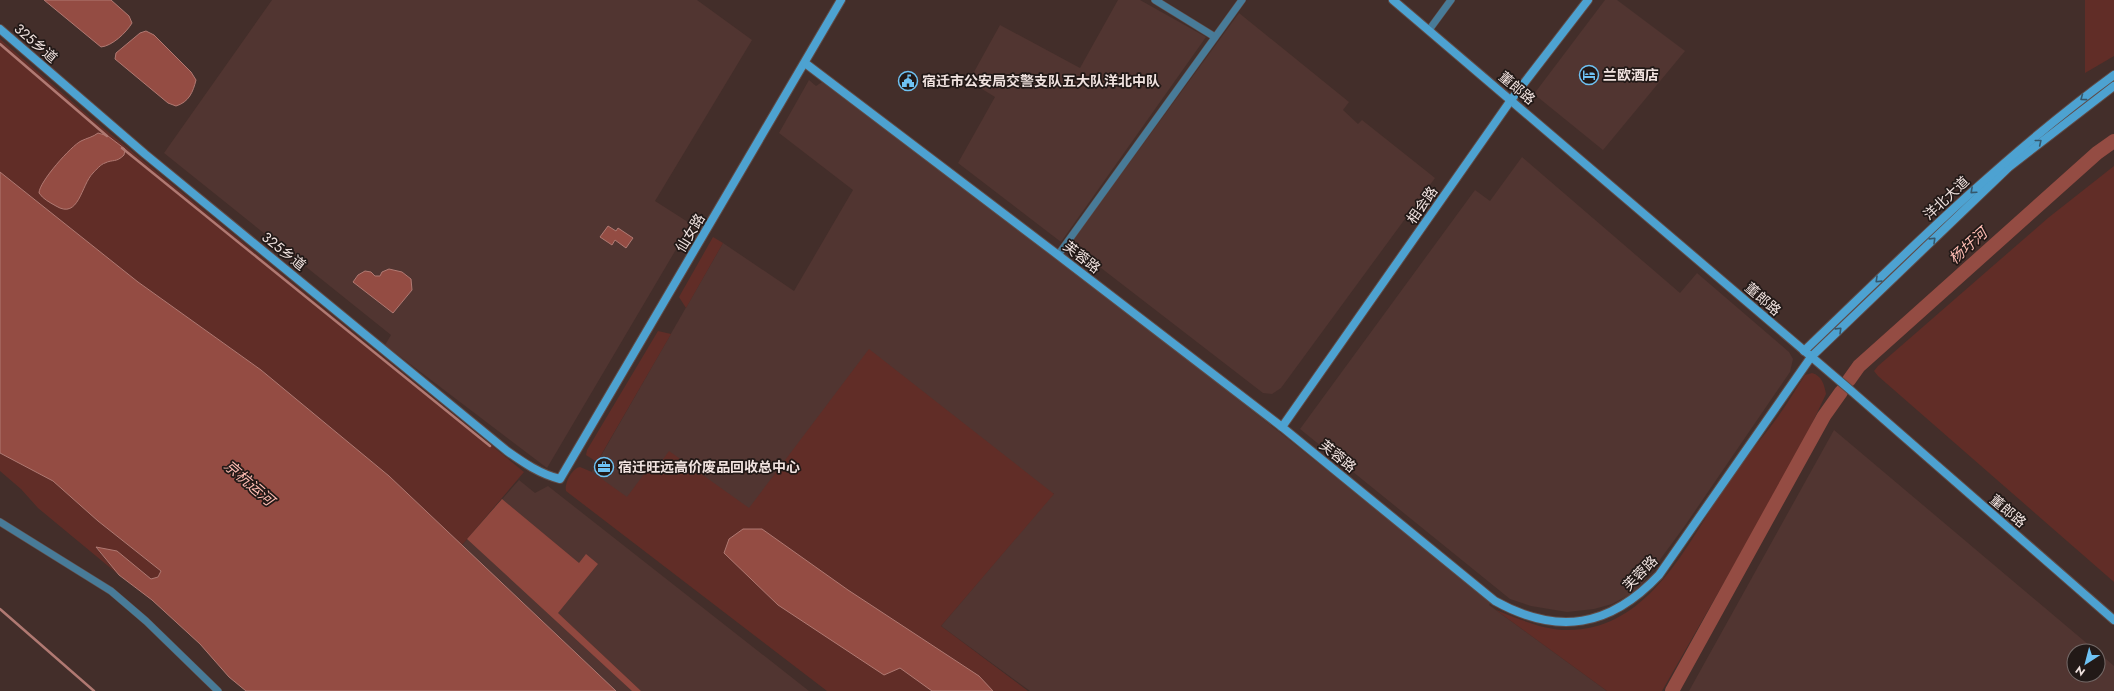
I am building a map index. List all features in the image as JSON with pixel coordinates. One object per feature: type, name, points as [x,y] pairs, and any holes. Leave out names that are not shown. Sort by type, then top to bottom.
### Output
[{"type":"street","name":"仙女路","points":[[560,479],[841,0]]},
{"type":"street","points":[[1154,0],[1216,37]]},
{"type":"street","points":[[1058,255],[1242,0]]},
{"type":"street","name":"董郎路","points":[[1393,0],[1811,357],[2114,620]]},
{"type":"street","points":[[1429,30],[1451,0]]},
{"type":"street","name":"相会路","points":[[1282,427],[1511,100],[1588,0]]},
{"type":"street","name":"325乡道","points":[[0,29],[144,154],[507,450],[531,468],[560,479]]},
{"type":"street","name":"芙蓉路","points":[[805,63],[1282,427],[1494,601],[1528,617],[1554,622],[1584,620],[1616,610],[1642,594],[1659,575],[1811,357]]},
{"type":"street","name":"洋北大道","points":[[1804,351],[1977,187],[2030,141],[2114,75]]},
{"type":"street","name":"洋北大道","points":[[1811,357],[2009,167],[2114,86]]},
{"type":"street","points":[[0,522],[111,591],[146,621],[218,691]]},
{"type":"shaded area","points":[[272,0],[697,0],[752,40],[655,201],[691,224],[547,468],[385,345],[391,335],[164,153]]},
{"type":"shaded area","points":[[1118,0],[1140,0],[1206,37],[1061,242],[958,163],[995,97],[969,81],[1000,25],[1080,68]]},
{"type":"shaded area","points":[[1605,0],[1617,0],[1685,51],[1603,150],[1534,94]]},
{"type":"shaded area","points":[[2085,0],[2114,0],[2114,56],[2085,73]]},
{"type":"shaded area","points":[[1239,13],[1349,102],[1343,110],[1358,124],[1362,120],[1435,178],[1281,388],[1272,394],[1263,393],[1070,244]]},
{"type":"shaded area","points":[[0,39],[92,119],[524,472],[462,545],[389,476],[261,370],[138,282],[0,172]]},
{"type":"shaded area","points":[[809,80],[816,86],[822,82],[1050,253],[1287,438],[1491,602],[1489,605],[1607,691],[1030,691],[941,626],[1054,493],[696,578],[583,487],[723,243],[794,291],[853,190],[779,133]]},
{"type":"shaded area","points":[[1522,157],[1680,293],[1697,273],[1789,352],[1793,359],[1790,372],[1684,527],[1642,584],[1631,594],[1612,604],[1594,609],[1567,612],[1531,606],[1510,599],[1300,429],[1475,190],[1490,201]]},
{"type":"shaded area","points":[[2114,166],[2114,582],[1874,371],[2048,218]]},
{"type":"shaded area","points":[[713,237],[723,243],[686,308],[679,297]]},
{"type":"shaded area","points":[[658,331],[671,334],[597,462],[586,455],[587,450]]},
{"type":"shaded area","points":[[869,349],[1054,494],[941,626],[1028,691],[827,691],[566,491],[566,484],[569,477],[574,470],[580,467],[592,472],[627,497],[644,474],[656,469],[669,451],[749,508]]},
{"type":"shaded area","points":[[1812,373],[1818,376],[1822,381],[1826,394],[1798,453],[1662,691],[1607,691],[1496,610],[1540,626],[1559,630],[1568,630],[1596,626],[1621,616],[1643,600],[1662,580],[1679,558],[1724,488],[1777,418],[1805,375]]},
{"type":"shaded area","points":[[1834,430],[2087,643],[2066,643],[2066,683],[2106,683],[2106,659],[2114,666],[2114,691],[1689,691]]},
{"type":"shaded area","points":[[0,453],[53,481],[98,521],[161,571],[158,577],[151,579],[117,551],[96,548],[119,575],[38,508],[21,489],[0,471]]},
{"type":"shaded area","points":[[519,480],[535,493],[548,486],[809,691],[616,691],[462,545]]},
{"type":"shaded area","points":[[502,499],[579,563],[586,554],[598,564],[558,613],[641,691],[632,691],[467,539]]},
{"type":"water","points":[[44,0],[111,0],[129,16],[132,23],[118,38],[110,44],[101,47]]},
{"type":"water","points":[[146,31],[154,35],[191,72],[196,80],[190,96],[184,102],[176,106],[168,103],[115,59],[116,53],[140,33]]},
{"type":"water","points":[[98,133],[108,136],[125,149],[124,155],[117,160],[100,166],[89,178],[75,205],[70,208],[64,209],[44,199],[39,193],[40,188],[56,165],[76,144]]},
{"type":"water","name":"京杭运河","points":[[0,172],[138,282],[261,370],[389,476],[616,691],[246,691],[229,677],[200,644],[152,600],[119,575],[96,547],[117,551],[151,579],[158,577],[161,571],[98,521],[53,481],[0,453]]},
{"type":"water","points":[[608,226],[616,231],[618,228],[633,238],[626,248],[615,240],[612,245],[600,237]]},
{"type":"water","points":[[389,269],[402,272],[411,279],[412,290],[393,313],[353,282],[358,275],[365,271],[371,272],[375,276],[380,276],[382,272]]},
{"type":"water","points":[[743,529],[762,529],[848,590],[979,676],[993,691],[932,691],[900,668],[884,675],[778,605],[724,553],[729,539]]},
{"type":"waterway","points":[[0,44],[107,136]]},
{"type":"waterway","name":"杨圩河","points":[[1849,380],[1859,366],[2097,153],[2114,141]]},
{"type":"waterway","points":[[122,148],[490,446]]},
{"type":"waterway","points":[[1672,691],[1824,416],[1841,392]]},
{"type":"waterway","points":[[0,609],[94,691]]},
{"type":"place","name":"兰欧酒店","points":[[1589,75]]},
{"type":"place","name":"宿迁市公安局交警支队五大队洋北中队","points":[[908,81]]},
{"type":"place","name":"宿迁旺远高价废品回收总中心","points":[[604,467]]}]
